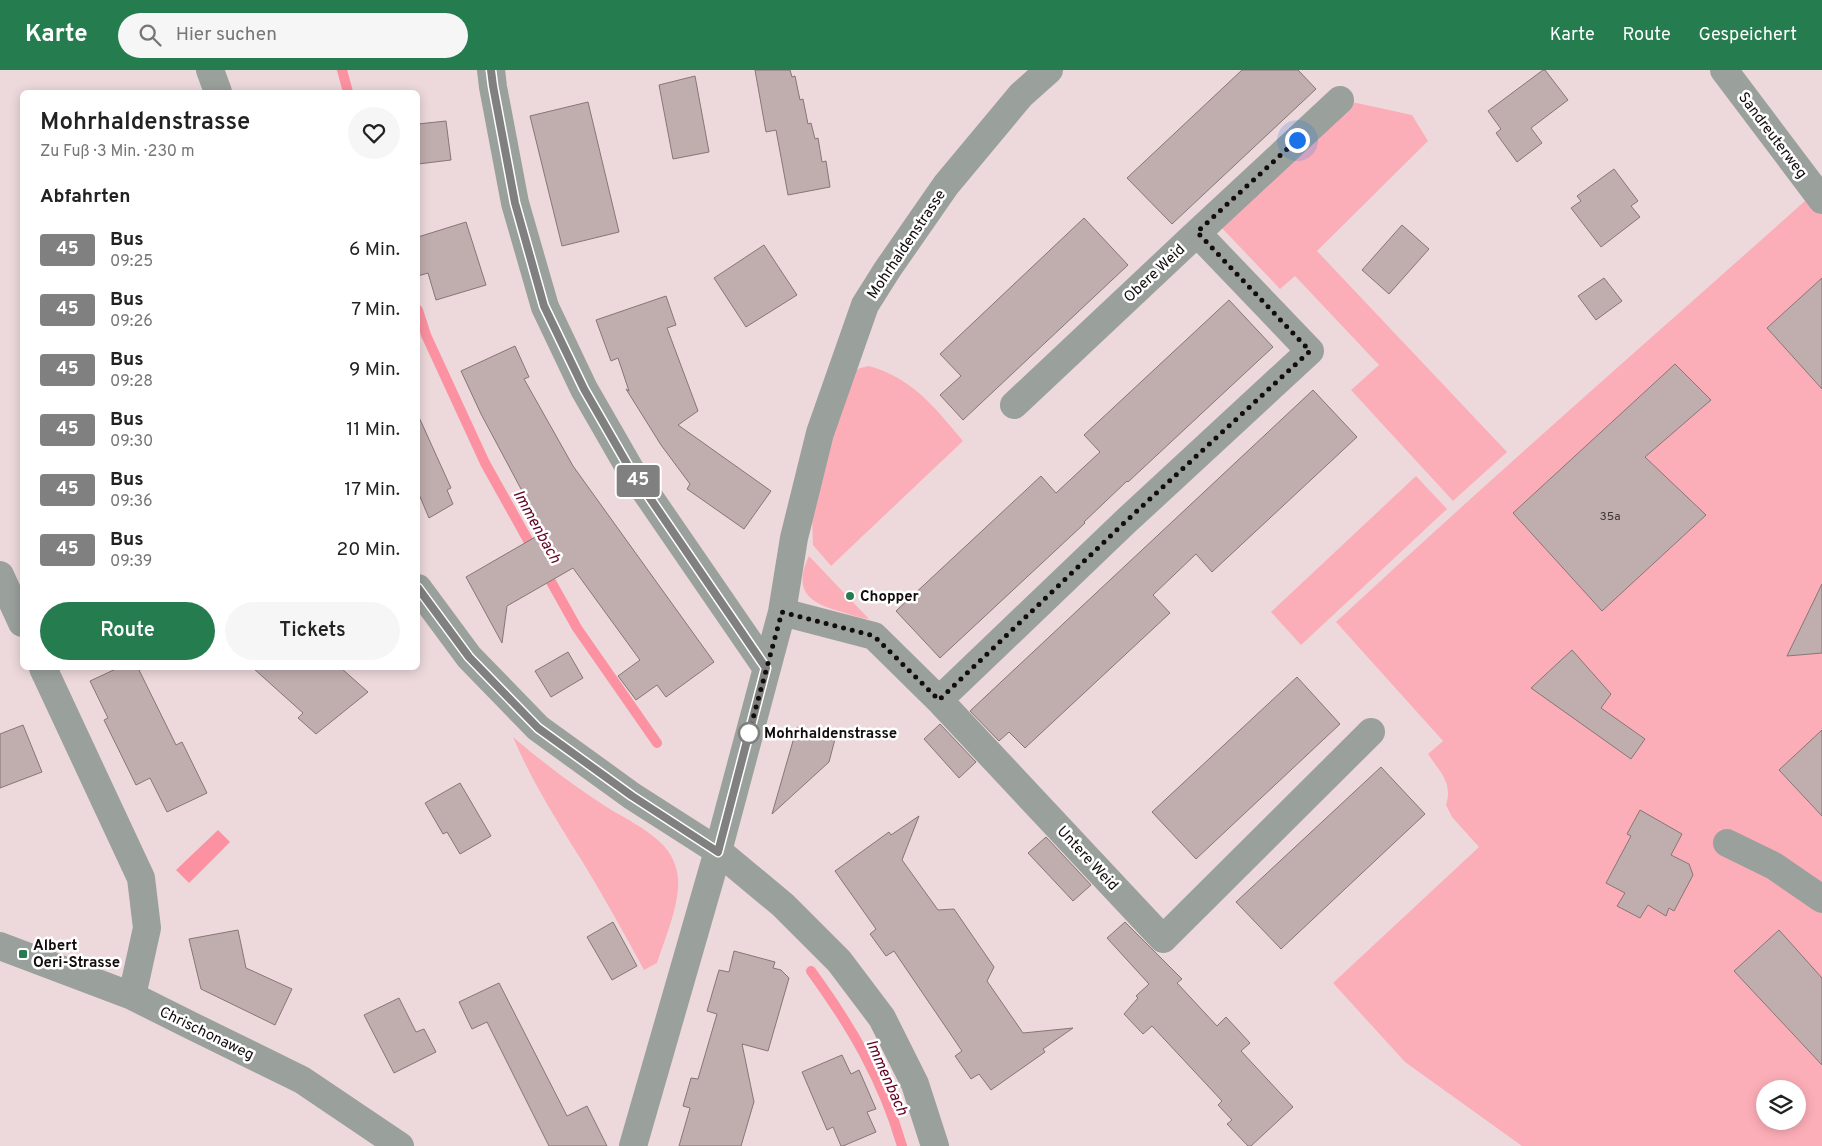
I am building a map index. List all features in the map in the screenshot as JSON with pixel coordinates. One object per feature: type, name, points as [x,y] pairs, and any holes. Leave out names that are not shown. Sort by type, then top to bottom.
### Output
[{"type":"street","points":[[210,70],[217,90]]},
{"type":"street","points":[[491,70],[515,203],[544,306],[584,389],[630,469],[766,668]]},
{"type":"street","name":"Mohrhaldenstrasse","points":[[633,1146],[718,852],[782,612],[794,538],[820,434],[865,305],[946,185],[1021,95],[1049,70]]},
{"type":"street","name":"Sandreuterweg","points":[[1724,70],[1822,200]]},
{"type":"street","points":[[1197,232],[1340,100]]},
{"type":"street","name":"Obere Weid","points":[[939,700],[1124,523],[1310,351],[1197,232],[1014,405]]},
{"type":"street","points":[[0,575],[20,620]]},
{"type":"street","points":[[420,591],[469,657],[538,728],[632,796],[718,852],[783,905],[832,954],[882,1018],[915,1084],[934,1146]]},
{"type":"street","name":"Untere Weid","points":[[782,612],[874,636],[939,700],[1163,939],[1371,732]]},
{"type":"street","points":[[44,670],[141,878],[147,928],[132,996]]},
{"type":"street","points":[[1727,843],[1774,866],[1822,899]]},
{"type":"street","name":"Chrischonaweg","points":[[0,946],[132,996],[302,1080],[400,1146]]},
{"type":"shaded area","points":[[1352,102],[1412,115],[1428,141],[1317,251],[1507,452],[1453,501],[1351,390],[1379,365],[1295,276],[1280,289],[1220,226]]},
{"type":"shaded area","points":[[1815,192],[1822,200],[1822,1146],[1522,1146],[1405,1062],[1333,983],[1479,847],[1452,817],[1446,805],[1448,797],[1447,784],[1428,754],[1443,741],[1336,622],[1514,459]]},
{"type":"shaded area","points":[[869,366],[899,379],[911,387],[933,406],[963,441],[831,566],[813,545],[812,515],[823,467],[854,372]]},
{"type":"shaded area","points":[[1416,476],[1447,509],[1301,645],[1271,612]]},
{"type":"shaded area","points":[[809,556],[869,619],[821,605],[807,594],[802,579]]},
{"type":"shaded area","points":[[513,737],[581,790],[649,833],[671,855],[678,878],[677,899],[657,963],[644,970],[598,888],[545,800]]},
{"type":"shaded area","points":[[218,830],[230,842],[189,883],[176,870]]},
{"type":"building","points":[[755,70],[790,70],[792,77],[795,76],[800,100],[803,99],[808,124],[811,123],[815,139],[818,138],[822,162],[826,161],[830,187],[788,195],[776,130],[766,132]]},
{"type":"building","points":[[1242,70],[1298,70],[1316,89],[1172,224],[1127,178]]},
{"type":"building","points":[[1545,70],[1568,100],[1531,128],[1542,143],[1517,162],[1496,133],[1501,129],[1488,111]]},
{"type":"building","points":[[695,76],[709,152],[673,159],[659,85]]},
{"type":"building","points":[[588,102],[619,232],[562,246],[530,116]]},
{"type":"building","points":[[446,121],[451,160],[420,164],[420,124]]},
{"type":"building","points":[[1614,169],[1638,201],[1631,206],[1640,217],[1601,247],[1571,208],[1581,201],[1577,196]]},
{"type":"building","points":[[1084,218],[1128,265],[963,420],[940,395],[961,376],[940,354]]},
{"type":"building","points":[[466,222],[486,285],[436,300],[428,273],[420,275],[420,236]]},
{"type":"building","points":[[1402,225],[1429,249],[1389,294],[1362,270]]},
{"type":"building","points":[[764,245],[797,295],[746,327],[714,278]]},
{"type":"building","points":[[1604,278],[1622,301],[1596,320],[1578,296]]},
{"type":"building","points":[[1822,278],[1822,389],[1767,328]]},
{"type":"building","points":[[666,296],[676,325],[667,328],[698,411],[678,425],[771,491],[744,529],[687,489],[690,484],[661,445],[626,389],[629,391],[618,358],[611,361],[596,320]]},
{"type":"building","points":[[1229,300],[1273,347],[1127,481],[1085,523],[940,658],[896,611],[1041,476],[1056,493],[1100,452],[1084,435]]},
{"type":"building","points":[[515,346],[529,377],[524,379],[573,466],[714,662],[666,697],[657,685],[636,700],[618,676],[640,660],[573,568],[507,606],[502,643],[466,577],[544,532],[481,414],[461,371]]},
{"type":"building","points":[[1675,364],[1711,400],[1645,457],[1706,515],[1602,611],[1513,513]]},
{"type":"building","points":[[1313,390],[1357,437],[1212,572],[1196,554],[1153,595],[1170,613],[1025,748],[1009,732],[999,741],[970,711]]},
{"type":"building","points":[[420,419],[451,488],[447,490],[453,504],[429,518],[420,497]]},
{"type":"building","points":[[1822,584],[1822,653],[1787,656]]},
{"type":"building","points":[[1572,650],[1611,694],[1601,708],[1645,739],[1631,759],[1531,688]]},
{"type":"building","points":[[568,652],[583,678],[551,697],[535,671]]},
{"type":"building","points":[[114,670],[139,670],[176,745],[182,742],[207,793],[167,812],[150,778],[136,785],[104,720],[108,718],[90,681]]},
{"type":"building","points":[[255,670],[343,670],[368,692],[316,734],[298,718],[303,713]]},
{"type":"building","points":[[1297,677],[1340,724],[1196,859],[1152,812]]},
{"type":"building","points":[[940,724],[976,762],[959,778],[924,739]]},
{"type":"building","points":[[23,725],[42,772],[0,788],[0,734]]},
{"type":"building","points":[[797,727],[835,739],[829,762],[772,814]]},
{"type":"building","points":[[1822,730],[1822,816],[1779,770]]},
{"type":"building","points":[[1381,767],[1425,814],[1281,949],[1236,902]]},
{"type":"building","points":[[460,783],[491,836],[460,854],[447,832],[443,834],[425,803]]},
{"type":"building","points":[[1640,810],[1682,834],[1671,855],[1689,864],[1693,875],[1674,911],[1669,908],[1666,916],[1648,905],[1640,918],[1617,906],[1625,893],[1606,883],[1631,836],[1627,834]]},
{"type":"building","points":[[919,816],[902,860],[938,910],[954,909],[994,967],[987,981],[1023,1033],[1073,1028],[1043,1049],[1045,1052],[991,1090],[979,1074],[971,1079],[955,1056],[962,1051],[894,951],[886,956],[870,934],[876,929],[835,871],[889,832],[891,835]]},
{"type":"building","points":[[1046,837],[1091,885],[1073,901],[1028,853]]},
{"type":"building","points":[[613,922],[637,966],[612,980],[587,937]]},
{"type":"building","points":[[1125,922],[1182,979],[1177,983],[1217,1026],[1226,1017],[1250,1043],[1241,1051],[1293,1107],[1251,1146],[1248,1146],[1227,1124],[1232,1120],[1218,1105],[1222,1101],[1152,1026],[1143,1034],[1124,1014],[1138,998],[1136,996],[1149,984],[1107,938]]},
{"type":"building","points":[[238,930],[246,968],[292,989],[275,1025],[201,989],[189,939]]},
{"type":"building","points":[[1779,930],[1822,978],[1822,1065],[1734,971]]},
{"type":"building","points":[[734,951],[775,962],[773,968],[781,970],[789,978],[768,1051],[742,1044],[754,1102],[741,1146],[679,1146],[690,1108],[683,1106],[691,1078],[698,1079],[717,1014],[707,1011],[719,970],[729,972]]},
{"type":"building","points":[[499,983],[567,1116],[587,1106],[607,1146],[549,1146],[487,1022],[472,1029],[459,1002]]},
{"type":"building","points":[[399,998],[416,1032],[424,1029],[436,1052],[394,1073],[364,1015]]},
{"type":"building","points":[[842,1055],[851,1074],[859,1070],[876,1109],[867,1112],[876,1132],[841,1146],[833,1127],[827,1130],[802,1072]]},
{"type":"waterway","name":"Immenbach","points":[[342,70],[347,90]]},
{"type":"waterway","name":"Immenbach","points":[[420,316],[426,335],[485,463],[534,551]]},
{"type":"waterway","name":"Immenbach","points":[[545,571],[577,628],[657,743]]},
{"type":"waterway","name":"Immenbach","points":[[811,971],[839,1012],[864,1054],[885,1099],[902,1146]]},
{"type":"bus line","name":"45","points":[[420,592],[469,657],[538,728],[632,796],[718,852],[766,668],[630,469],[584,389],[544,306],[515,203],[491,70]]},
{"type":"place","name":"Chopper","points":[[850,596]]},
{"type":"place","name":"Mohrhaldenstrasse","points":[[749,733]]},
{"type":"place","name":"Albert Oeri-Strasse","points":[[23,954]]},
{"type":"route","points":[[749,733],[782,612],[874,636],[939,700],[1124,523],[1310,351],[1197,232],[1297,140]]}]
